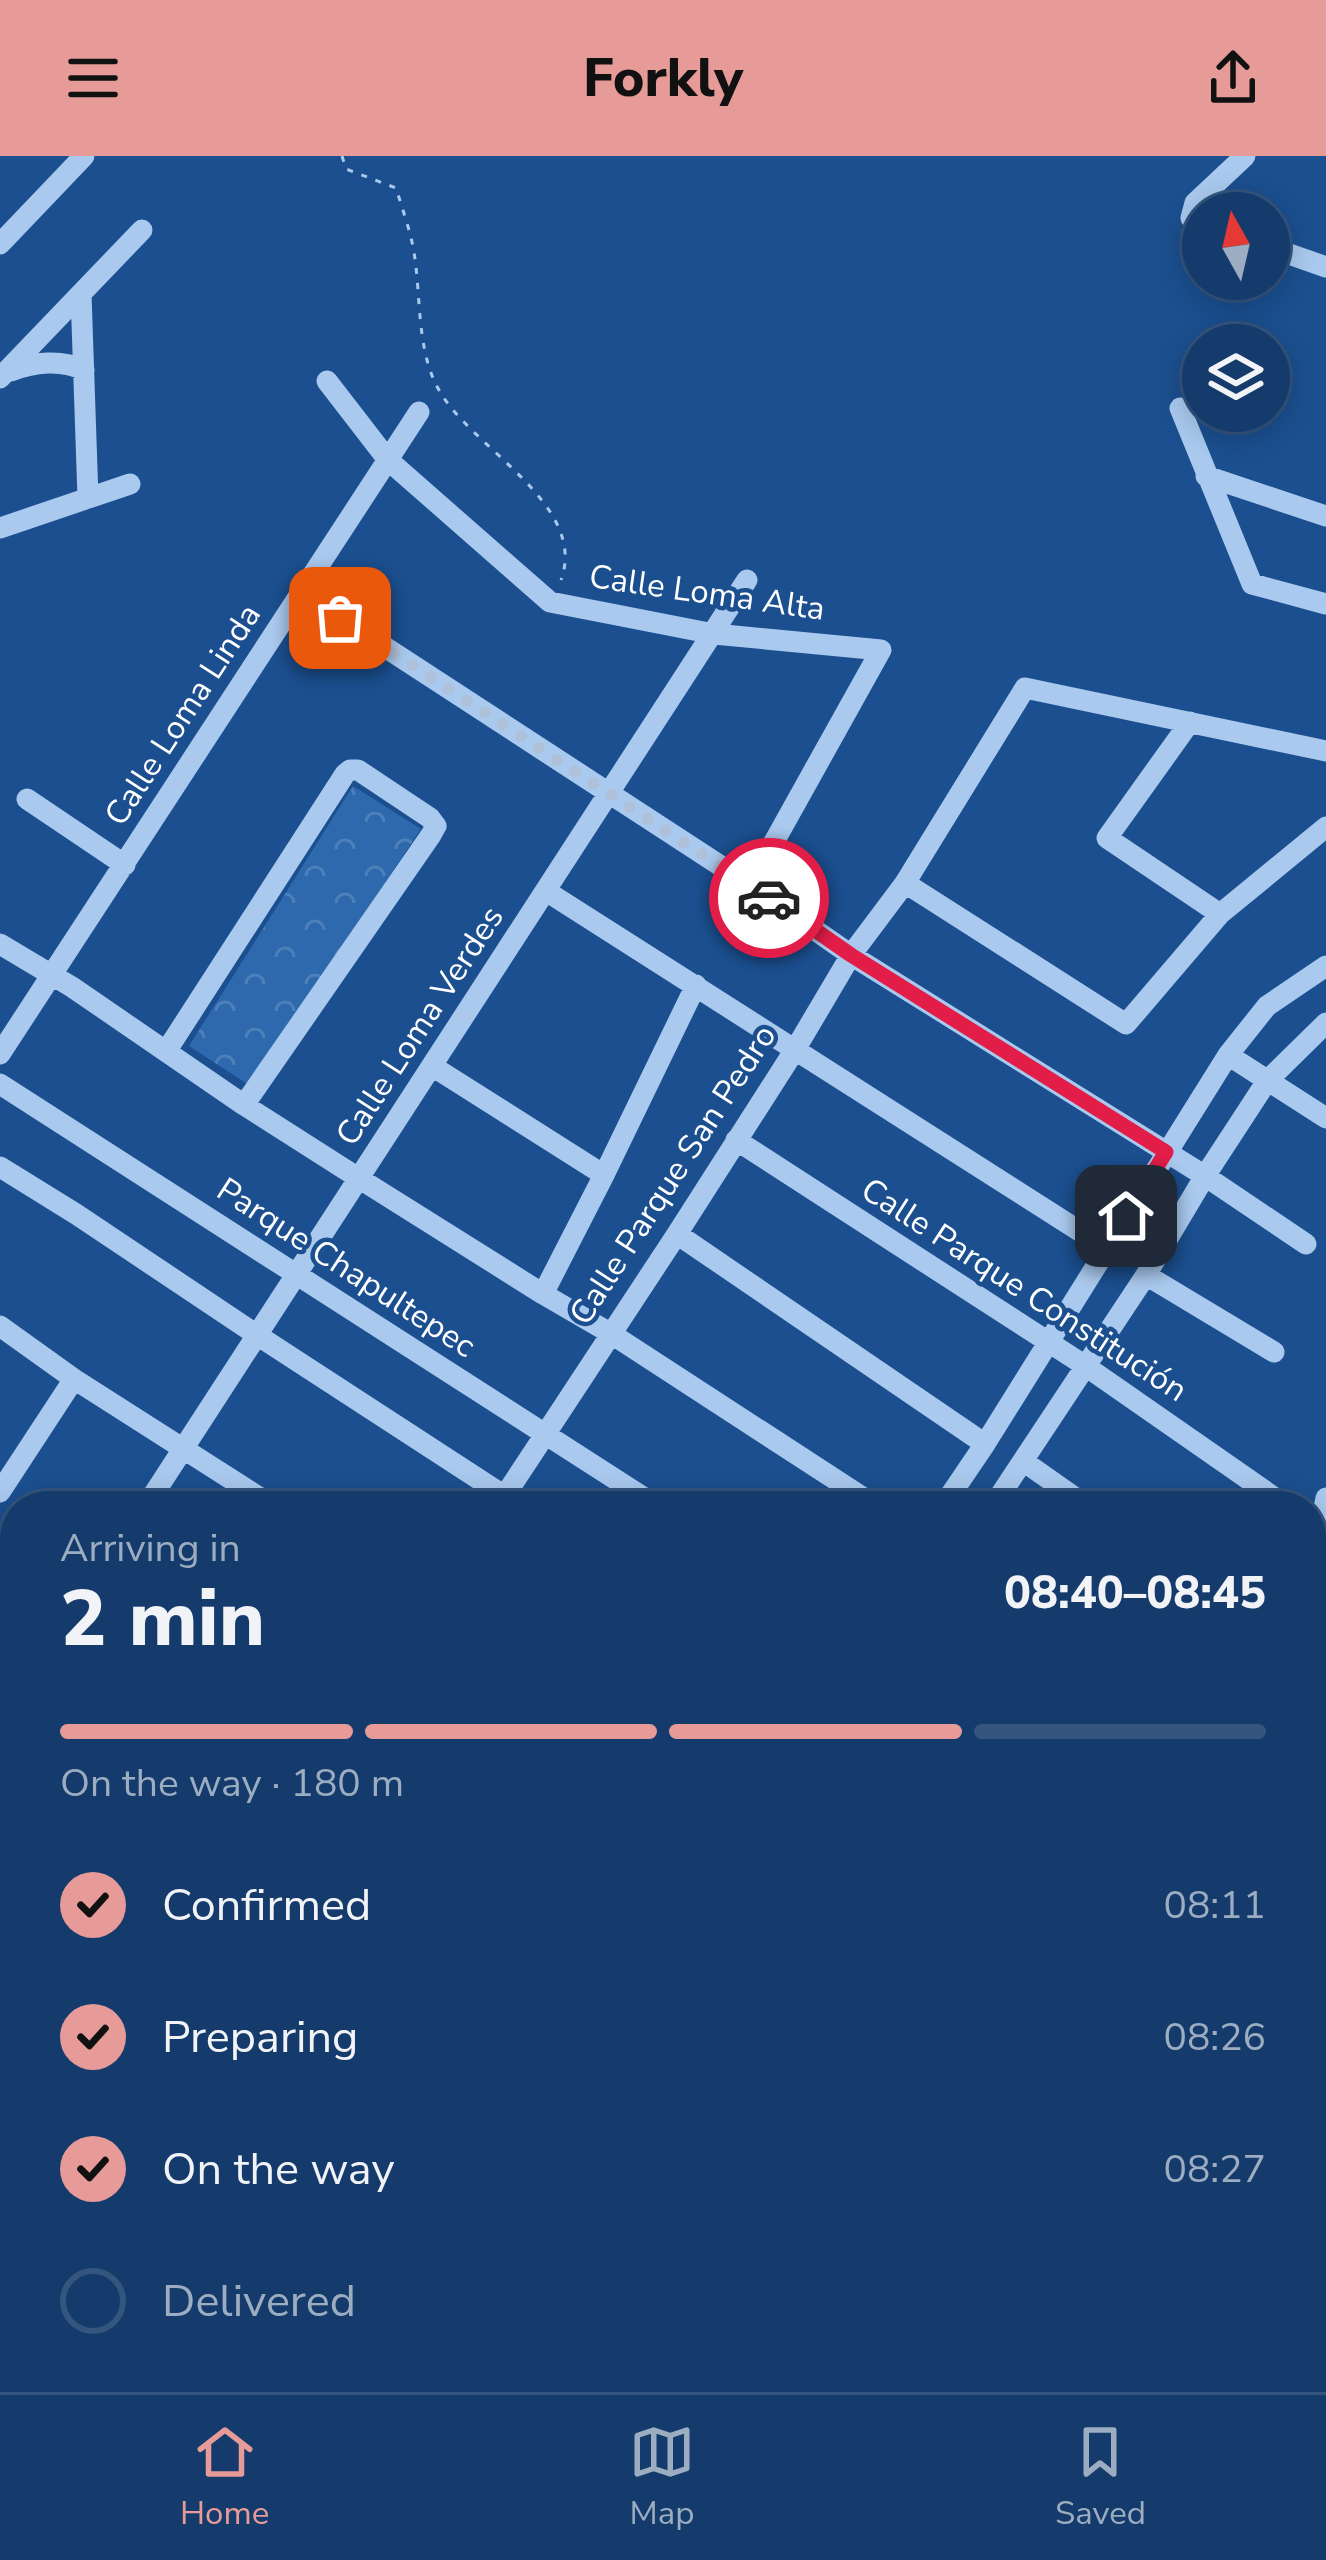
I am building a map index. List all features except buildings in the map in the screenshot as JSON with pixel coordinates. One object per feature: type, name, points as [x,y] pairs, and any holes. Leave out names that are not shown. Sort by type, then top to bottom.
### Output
[{"type":"street","points":[[1207,192],[1245,156]]},
{"type":"street","points":[[0,244],[77,158]]},
{"type":"street","points":[[2,375],[142,230]]},
{"type":"street","points":[[1290,254],[1326,267]]},
{"type":"street","points":[[81,294],[88,498]]},
{"type":"street","points":[[2,375],[28,364],[70,364],[84,370]]},
{"type":"street","name":"Calle Loma Alta","points":[[328,381],[388,460],[550,602],[714,634],[881,650],[750,885]]},
{"type":"street","points":[[1180,408],[1252,584],[1326,604]]},
{"type":"street","name":"Calle Loma Linda","points":[[0,1054],[419,412]]},
{"type":"street","points":[[1206,476],[1326,516]]},
{"type":"street","points":[[0,528],[130,484]]},
{"type":"street","name":"Calle Loma Verdes","points":[[155,1491],[747,580]]},
{"type":"street","points":[[302,593],[851,955],[1306,1244]]},
{"type":"street","name":"Calle Parque San Pedro","points":[[514,1491],[544,1434],[796,1048],[851,955],[905,883],[1025,688],[1190,722]]},
{"type":"street","points":[[1220,914],[1107,838],[1190,722],[1326,751]]},
{"type":"street","points":[[167,1050],[345,774],[358,770],[430,818],[436,826],[431,836],[244,1105]]},
{"type":"street","points":[[27,799],[125,865]]},
{"type":"street","points":[[905,883],[1126,1024],[1220,914],[1326,826]]},
{"type":"street","points":[[546,891],[1106,1248]]},
{"type":"street","points":[[0,944],[72,987],[244,1105],[853,1491]]},
{"type":"street","points":[[954,1491],[1228,1055],[1267,1006],[1326,966]]},
{"type":"street","points":[[543,1294],[696,986]]},
{"type":"street","points":[[1003,1491],[1267,1081],[1326,1023]]},
{"type":"street","points":[[1228,1055],[1326,1118]]},
{"type":"street","points":[[433,1066],[604,1175]]},
{"type":"street","name":"Parque Chapultepec","points":[[0,1084],[633,1491]]},
{"type":"street","name":"Calle Parque Constitución","points":[[736,1140],[1084,1365],[1259,1491]]},
{"type":"street","points":[[0,1167],[490,1491]]},
{"type":"street","points":[[676,1234],[985,1444]]},
{"type":"street","points":[[1146,1275],[1274,1352]]},
{"type":"street","points":[[0,1326],[249,1491]]},
{"type":"street","points":[[1,1491],[74,1379]]},
{"type":"street","points":[[1023,1461],[1066,1491]]},
{"type":"path","points":[[342,156],[346,169],[396,188],[415,253],[427,363],[442,395],[484,444],[542,498],[563,532],[564,575],[550,602]]},
{"type":"green space","points":[[353,786],[421,829],[249,1085],[189,1046]]},
{"type":"way so far","points":[[340,618],[769,898]]},
{"type":"route","points":[[769,898],[851,955],[1166,1152],[1126,1216]]}]
